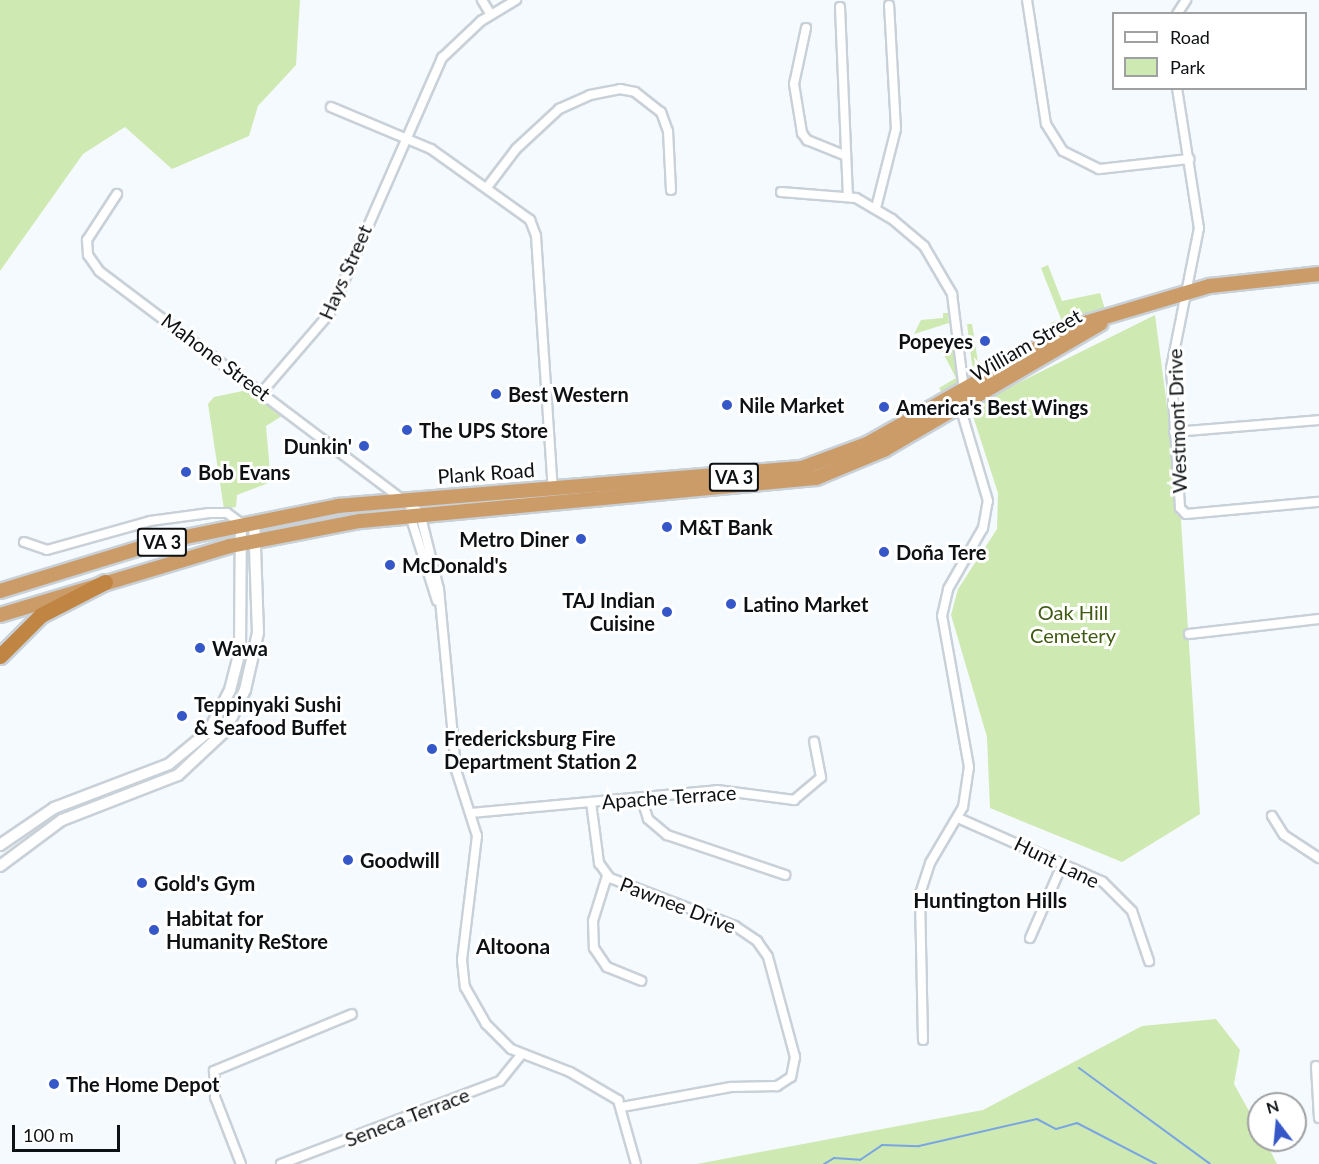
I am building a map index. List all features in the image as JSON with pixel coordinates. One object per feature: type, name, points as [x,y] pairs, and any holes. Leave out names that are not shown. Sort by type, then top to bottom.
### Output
[{"type":"highway","name":"William Street","points":[[966,388],[1071,328],[1187,292],[1319,274]]},
{"type":"highway","name":"William Street","points":[[958,407],[1113,315]]},
{"type":"highway","name":"Plank Road","points":[[0,591],[132,550],[248,522],[403,498],[644,483],[811,466],[867,444],[966,388]]},
{"type":"highway","name":"Plank Road","points":[[0,615],[105,582],[248,543],[415,514],[816,478],[866,459],[958,407]]},
{"type":"highway","points":[[621,497],[624,490],[644,483]]},
{"type":"highway","points":[[584,499],[600,486]]},
{"type":"highway","points":[[0,656],[41,615],[105,582]]},
{"type":"street","points":[[482,0],[490,15]]},
{"type":"street","name":"Hays Street","points":[[262,392],[330,313],[404,138],[442,58],[490,15],[516,0]]},
{"type":"street","points":[[1027,0],[1046,124],[1063,152],[1099,169],[1189,159]]},
{"type":"street","points":[[876,208],[896,129],[889,5]]},
{"type":"street","points":[[840,7],[848,128],[844,155],[848,196]]},
{"type":"street","points":[[806,28],[794,84],[802,133],[807,140],[844,155]]},
{"type":"street","points":[[488,186],[516,149],[559,109],[590,94],[620,89],[648,98],[661,112],[668,131],[671,190]]},
{"type":"street","name":"Westmont Drive","points":[[1177,90],[1199,228],[1187,292],[1172,352],[1174,432],[1180,508],[1186,514],[1319,502]]},
{"type":"street","points":[[332,108],[404,138],[488,186],[525,213],[536,236],[553,489]]},
{"type":"street","points":[[781,192],[848,196],[876,208],[924,246],[945,274],[962,339],[966,388],[958,407],[988,501],[982,528],[948,589],[942,616],[969,767],[958,818],[930,863],[920,894],[923,1040]]},
{"type":"street","name":"Mahone Street","points":[[117,194],[87,240],[93,264],[403,498],[415,514]]},
{"type":"street","points":[[1174,432],[1319,420]]},
{"type":"street","points":[[0,866],[62,820],[178,775],[219,739],[240,704],[256,644],[248,522],[227,513],[209,513],[129,526],[47,549],[24,542]]},
{"type":"street","points":[[415,514],[437,601],[454,759],[471,813],[478,849],[462,960],[465,987],[486,1024],[521,1055],[570,1071],[611,1095],[622,1107],[636,1164]]},
{"type":"street","points":[[0,845],[54,808],[166,766],[209,731],[238,665],[248,543]]},
{"type":"street","points":[[1190,634],[1319,620]]},
{"type":"street","name":"Apache Terrace","points":[[471,813],[729,790],[794,800],[821,777],[814,741]]},
{"type":"street","points":[[641,797],[648,819],[667,835],[785,875]]},
{"type":"street","name":"Pawnee Drive","points":[[591,802],[598,857],[607,876],[752,935],[768,957],[795,1057],[791,1077],[777,1086],[731,1087],[622,1107]]},
{"type":"street","points":[[1272,816],[1284,835],[1319,858]]},
{"type":"street","name":"Hunt Lane","points":[[958,818],[1103,882],[1124,900],[1139,924],[1149,961]]},
{"type":"street","points":[[1030,938],[1063,863]]},
{"type":"street","points":[[607,876],[593,921],[594,948],[607,967],[641,981]]},
{"type":"street","points":[[242,1164],[215,1097],[214,1071],[352,1014]]},
{"type":"street","name":"Seneca Terrace","points":[[281,1164],[500,1081],[521,1055]]},
{"type":"street","points":[[1316,1066],[1319,1118]]},
{"type":"green space","points":[[0,0],[300,0],[296,65],[258,106],[249,136],[172,169],[125,127],[83,154],[0,271]]},
{"type":"green space","points":[[1048,265],[1062,301],[1100,293],[1105,309],[1055,332],[1051,323],[1061,319],[1041,268]]},
{"type":"green space","points":[[943,313],[948,313],[949,323],[914,334],[921,320],[943,318]]},
{"type":"green space","name":"Oak Hill Cemetery","points":[[1155,315],[1180,505],[1200,814],[1122,862],[990,808],[987,737],[951,615],[958,589],[997,529],[998,493],[970,407]]},
{"type":"green space","points":[[967,324],[972,324],[978,362],[994,366],[977,371],[972,365]]},
{"type":"green space","points":[[954,338],[959,382],[943,394],[939,388],[956,378],[940,347]]},
{"type":"green space","points":[[252,389],[282,416],[266,426],[271,482],[237,495],[236,507],[224,509],[208,404],[214,397]]},
{"type":"green space","points":[[1216,1019],[1240,1050],[1234,1084],[1247,1107],[1247,1152],[1271,1152],[1277,1164],[697,1164],[983,1110],[1142,1026]]},
{"type":"waterway","points":[[1079,1068],[1210,1164]]},
{"type":"waterway","points":[[824,1164],[834,1158],[860,1160],[882,1145],[919,1146],[1037,1119],[1056,1129],[1077,1123],[1156,1164]]},
{"type":"place","name":"Popeyes","points":[[985,341]]},
{"type":"place","name":"Best Western","points":[[496,394]]},
{"type":"place","name":"Nile Market","points":[[727,405]]},
{"type":"place","name":"America's Best Wings","points":[[884,407]]},
{"type":"place","name":"The UPS Store","points":[[407,430]]},
{"type":"place","name":"Dunkin'","points":[[364,446]]},
{"type":"place","name":"Bob Evans","points":[[186,472]]},
{"type":"place","name":"M&T Bank","points":[[667,527]]},
{"type":"place","name":"Metro Diner","points":[[581,539]]},
{"type":"place","name":"Doña Tere","points":[[884,552]]},
{"type":"place","name":"McDonald's","points":[[390,565]]},
{"type":"place","name":"Latino Market","points":[[731,604]]},
{"type":"place","name":"TAJ Indian Cuisine","points":[[667,612]]},
{"type":"place","name":"Wawa","points":[[200,648]]},
{"type":"place","name":"Teppinyaki Sushi & Seafood Buffet","points":[[182,716]]},
{"type":"place","name":"Fredericksburg Fire Department Station 2","points":[[432,749]]},
{"type":"place","name":"Goodwill","points":[[348,860]]},
{"type":"place","name":"Gold's Gym","points":[[142,883]]},
{"type":"place","name":"Habitat for Humanity ReStore","points":[[154,930]]},
{"type":"place","name":"The Home Depot","points":[[54,1084]]},
{"type":"district","name":"Huntington Hills","points":[[990,900]]},
{"type":"district","name":"Altoona","points":[[513,946]]}]
